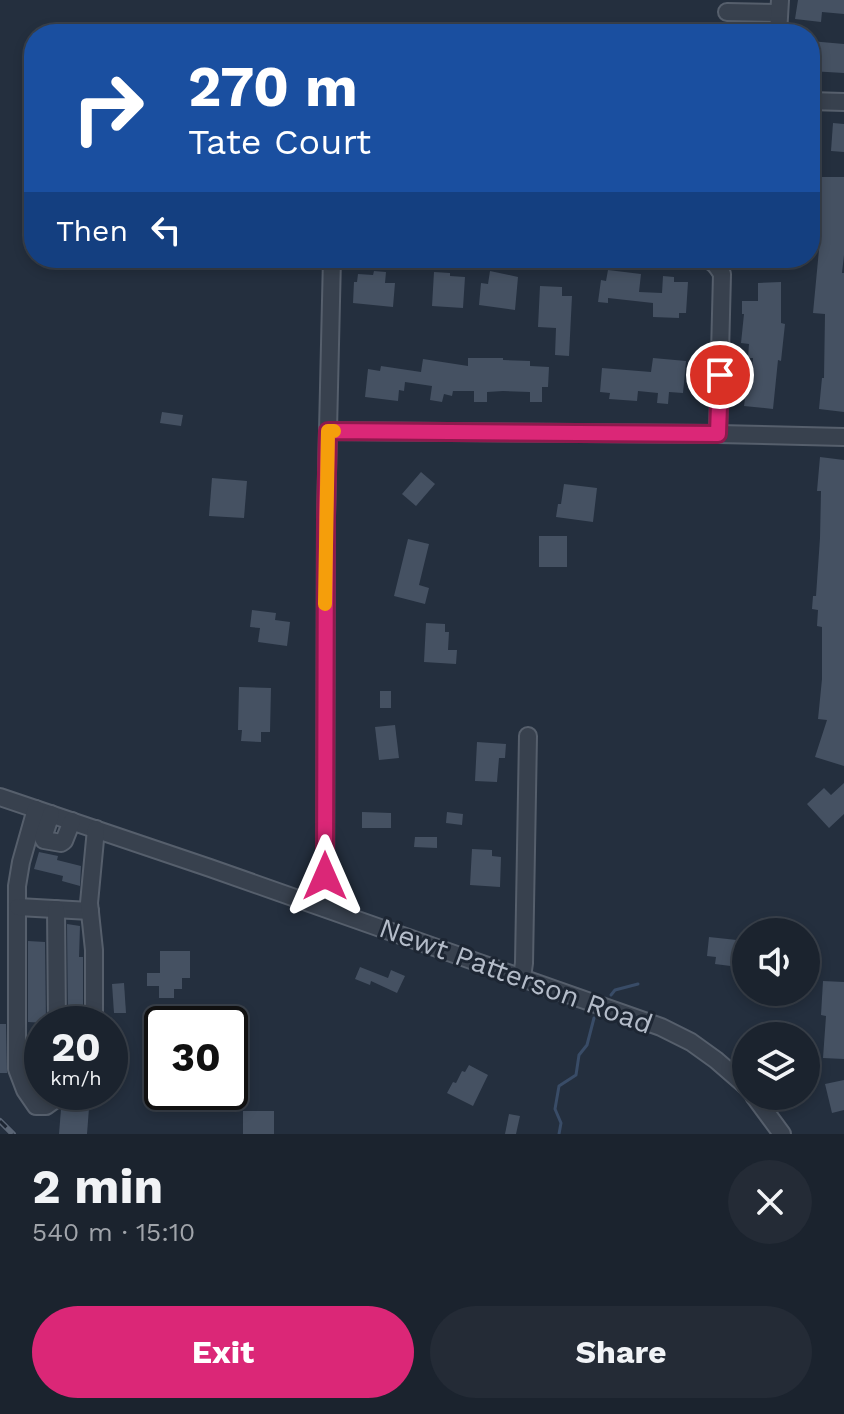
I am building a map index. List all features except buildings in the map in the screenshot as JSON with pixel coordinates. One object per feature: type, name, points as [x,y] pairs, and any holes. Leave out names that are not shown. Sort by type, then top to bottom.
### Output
[{"type":"street","points":[[727,12],[780,6]]},
{"type":"street","points":[[820,101],[844,102]]},
{"type":"street","points":[[325,908],[326,517],[332,268]]},
{"type":"street","points":[[718,268],[722,274],[718,434]]},
{"type":"street","points":[[328,431],[844,437]]},
{"type":"street","points":[[522,977],[528,736]]},
{"type":"street","name":"Newt Patterson Road","points":[[0,797],[661,1027],[691,1042],[732,1075]]},
{"type":"street","points":[[44,811],[44,840],[64,841],[72,821]]},
{"type":"street","points":[[24,1087],[17,1069],[17,886],[21,862],[44,811]]},
{"type":"street","points":[[94,1006],[90,911],[96,829]]},
{"type":"street","points":[[18,907],[90,911]]},
{"type":"street","points":[[56,909],[57,1006]]},
{"type":"street","points":[[764,1110],[782,1134]]},
{"type":"waterway","points":[[611,995],[615,990],[638,984]]},
{"type":"waterway","points":[[559,1134],[561,1123],[555,1109],[559,1086],[576,1075],[579,1055],[587,1045],[594,1018]]},
{"type":"railway","points":[[0,1121],[13,1134]]},
{"type":"slow traffic","points":[[325,604],[328,431],[334,431]]},
{"type":"route","points":[[325,876],[328,431],[718,434],[720,375]]}]
